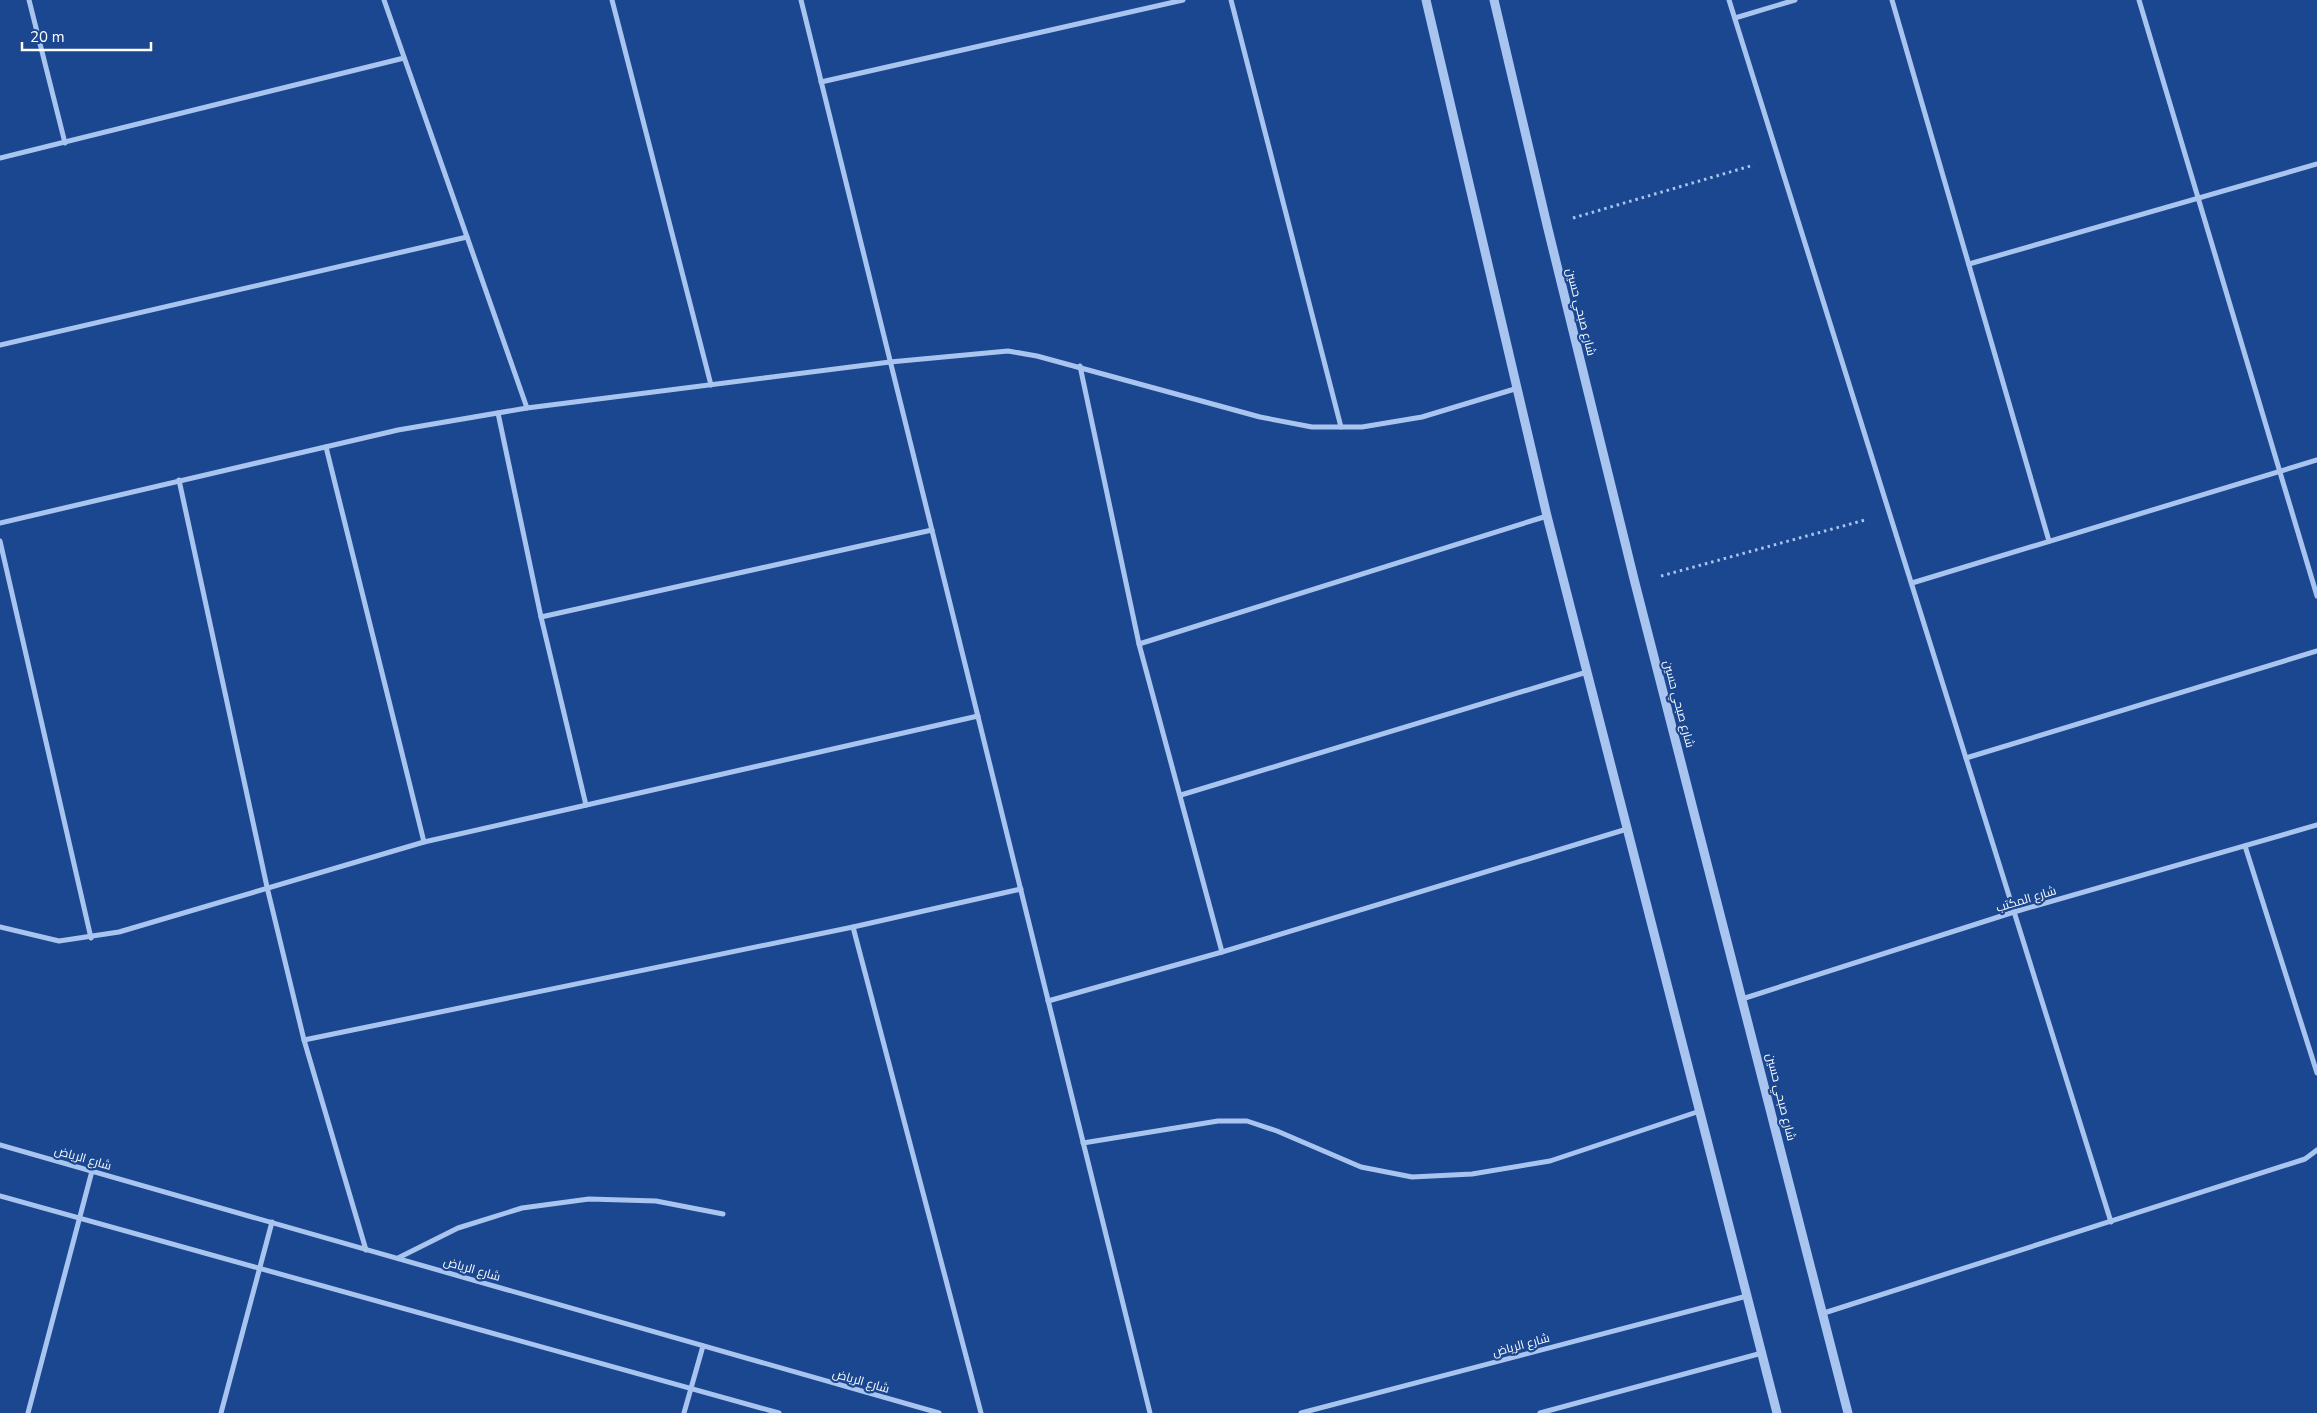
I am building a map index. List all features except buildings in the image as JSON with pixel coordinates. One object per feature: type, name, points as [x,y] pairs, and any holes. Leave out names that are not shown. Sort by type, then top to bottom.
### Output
[{"type":"street","points":[[28,0],[66,143]]},
{"type":"street","points":[[384,0],[527,408]]},
{"type":"street","points":[[612,0],[711,385]]},
{"type":"street","points":[[801,0],[1150,1413]]},
{"type":"street","points":[[821,82],[1183,0]]},
{"type":"street","points":[[1231,0],[1341,428]]},
{"type":"street","points":[[1426,0],[1547,516],[1777,1413]]},
{"type":"street","name":"شارع صبحي حسين","points":[[1494,0],[1635,583],[1824,1313],[1848,1413]]},
{"type":"street","points":[[1729,0],[2111,1222]]},
{"type":"street","points":[[1735,18],[1795,0]]},
{"type":"street","points":[[1892,0],[2049,541]]},
{"type":"street","points":[[2139,0],[2317,596]]},
{"type":"street","points":[[0,158],[404,58]]},
{"type":"street","points":[[1969,264],[2317,164]]},
{"type":"street","points":[[0,345],[467,237]]},
{"type":"street","points":[[0,523],[398,430],[527,408],[890,362],[1008,351],[1080,366],[1260,418],[1312,428],[1362,428],[1422,418],[1518,388]]},
{"type":"street","points":[[1080,366],[1139,644],[1222,952]]},
{"type":"street","points":[[498,413],[541,617],[586,805]]},
{"type":"street","points":[[326,447],[424,842]]},
{"type":"street","points":[[1912,583],[2317,460]]},
{"type":"street","points":[[179,480],[267,887],[304,1040],[366,1250]]},
{"type":"street","points":[[1139,644],[1547,516]]},
{"type":"street","points":[[541,617],[932,530]]},
{"type":"street","points":[[0,541],[91,938]]},
{"type":"street","points":[[1966,758],[2317,651]]},
{"type":"street","points":[[1181,796],[1587,672]]},
{"type":"street","points":[[0,926],[59,941],[91,938],[119,932],[424,842],[978,716]]},
{"type":"street","name":"شارع المكتب","points":[[1742,999],[2014,912],[2317,825]]},
{"type":"street","points":[[1048,1001],[1222,952],[1627,829]]},
{"type":"street","points":[[2245,846],[2317,1073]]},
{"type":"street","points":[[304,1040],[854,927],[1021,889]]},
{"type":"street","points":[[854,927],[981,1413]]},
{"type":"street","points":[[1083,1143],[1218,1121],[1247,1121],[1277,1131],[1362,1167],[1412,1177],[1472,1174],[1550,1161],[1700,1111]]},
{"type":"street","name":"شارع الرياض","points":[[0,1145],[938,1413]]},
{"type":"street","points":[[1824,1313],[2305,1159],[2317,1150]]},
{"type":"street","points":[[28,1413],[92,1171]]},
{"type":"street","points":[[0,1196],[779,1413]]},
{"type":"street","points":[[398,1258],[458,1228],[522,1208],[589,1199],[656,1201],[723,1214]]},
{"type":"street","points":[[221,1413],[272,1222]]},
{"type":"street","name":"شارع الرياض","points":[[1301,1413],[1747,1296]]},
{"type":"street","points":[[684,1413],[703,1346]]},
{"type":"street","points":[[1540,1413],[1762,1353]]},
{"type":"path","points":[[1547,225],[1779,158]]},
{"type":"path","points":[[1635,583],[1890,514]]}]
